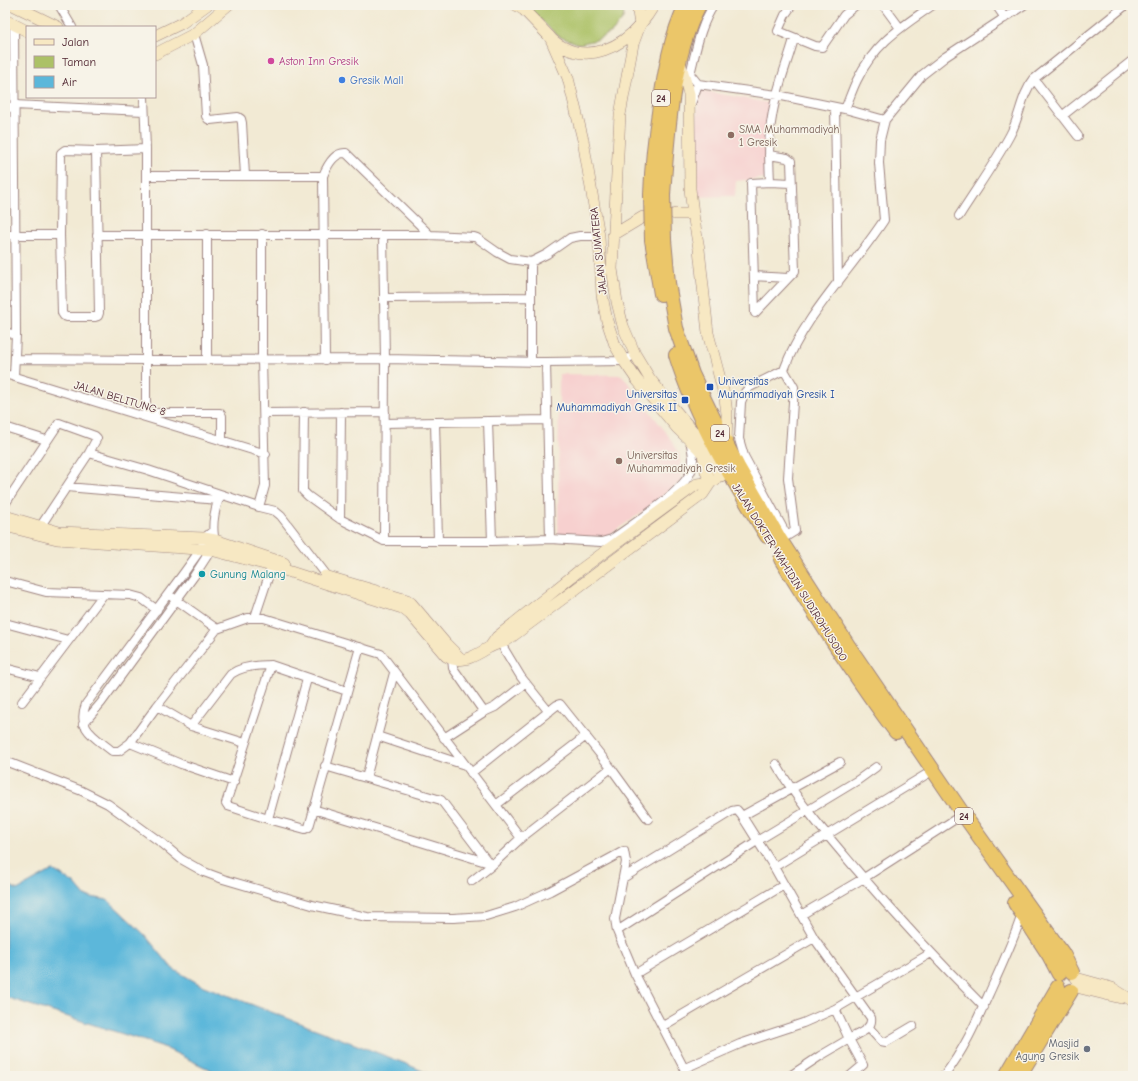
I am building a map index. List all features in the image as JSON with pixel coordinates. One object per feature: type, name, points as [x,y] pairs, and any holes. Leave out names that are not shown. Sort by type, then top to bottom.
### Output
[{"type":"highway","name":"JALAN DOKTER WAHIDIN SUDIROHUSODO","points":[[657,195],[666,154],[680,62],[687,32],[699,5]]},
{"type":"highway","name":"JALAN DOKTER WAHIDIN SUDIROHUSODO","points":[[682,8],[669,54],[654,144],[658,240],[656,272],[668,329],[683,378],[717,450],[720,477],[819,611],[1049,955],[1069,981]]},
{"type":"highway","name":"JALAN DOKTER WAHIDIN SUDIROHUSODO","points":[[658,240],[676,328],[692,374],[726,444],[782,537],[819,611]]},
{"type":"highway","name":"JALAN DOKTER WAHIDIN SUDIROHUSODO","points":[[853,662],[1063,954],[1069,981]]},
{"type":"highway","points":[[1006,1076],[1069,981]]},
{"type":"highway","points":[[1019,1076],[1069,981]]},
{"type":"main road","points":[[13,5],[54,26]]},
{"type":"main road","points":[[156,36],[182,23],[207,5]]},
{"type":"main road","points":[[156,53],[194,34],[228,5]]},
{"type":"main road","name":"JALAN SUMATERA","points":[[516,5],[524,10],[550,37],[568,78],[583,140],[599,236],[602,295],[607,321],[615,345],[624,361],[677,428],[703,454],[706,472],[720,477]]},
{"type":"main road","points":[[637,5],[640,25]]},
{"type":"main road","points":[[550,37],[568,49],[578,52],[597,53],[615,46],[640,25],[654,5]]},
{"type":"main road","points":[[10,22],[26,30]]},
{"type":"main road","name":"JALAN SUMATERA","points":[[640,25],[633,44],[620,115],[612,269],[617,302],[623,326],[635,354],[650,379],[674,410],[709,450],[720,477]]},
{"type":"main road","points":[[680,62],[689,94],[690,189],[693,214],[699,249],[708,333],[725,398],[727,414],[726,444]]},
{"type":"main road","points":[[675,214],[693,214]]},
{"type":"main road","points":[[613,235],[643,217]]},
{"type":"main road","points":[[5,526],[57,539],[209,542],[272,566],[402,608],[410,614],[439,648],[456,657],[471,658],[499,640],[580,570],[697,484],[720,477]]},
{"type":"main road","points":[[499,640],[506,641],[703,494],[720,477]]},
{"type":"main road","points":[[5,516],[59,532],[209,542],[407,600],[415,607],[456,657]]},
{"type":"main road","points":[[580,570],[586,580]]},
{"type":"main road","points":[[1069,981],[1112,988],[1133,1001]]},
{"type":"street","points":[[59,5],[71,26]]},
{"type":"street","points":[[714,5],[708,13],[703,26],[690,74],[698,84],[777,95],[846,109],[885,120]]},
{"type":"street","points":[[792,5],[785,15],[778,30],[794,39],[822,47],[844,15],[856,5]]},
{"type":"street","points":[[883,5],[900,28]]},
{"type":"street","points":[[846,109],[856,82],[871,56],[888,37],[933,5]]},
{"type":"street","points":[[996,5],[1005,18]]},
{"type":"street","points":[[784,370],[794,387],[788,478],[795,532],[782,537],[744,456],[739,439],[741,402],[745,392],[750,386],[784,370],[790,354],[803,331],[884,220],[880,140],[885,120],[922,75],[945,57],[1024,5]]},
{"type":"street","points":[[959,216],[1018,121],[1028,86],[1034,79],[1126,5]]},
{"type":"street","points":[[10,22],[14,105],[16,336],[15,359],[11,375]]},
{"type":"street","points":[[194,34],[203,65],[206,116],[210,120],[238,117],[241,119],[245,176]]},
{"type":"street","points":[[770,182],[769,156],[772,116],[794,39]]},
{"type":"street","points":[[1062,116],[1133,60]]},
{"type":"street","points":[[1034,79],[1078,136]]},
{"type":"street","points":[[690,108],[698,84]]},
{"type":"street","points":[[144,98],[146,149],[146,415]]},
{"type":"street","points":[[5,110],[14,105],[144,111]]},
{"type":"street","points":[[834,107],[838,283]]},
{"type":"street","points":[[96,151],[99,313],[98,316],[95,317],[67,317],[62,313],[60,235],[61,153],[65,150],[96,151],[146,149]]},
{"type":"street","points":[[325,360],[323,176],[328,165],[337,155],[346,153],[430,235]]},
{"type":"street","points":[[769,156],[787,158],[790,160],[795,271],[755,313],[751,183],[791,183]]},
{"type":"street","points":[[146,176],[323,176]]},
{"type":"street","points":[[207,234],[207,360]]},
{"type":"street","points":[[259,508],[265,486],[266,454],[262,360],[262,234]]},
{"type":"street","points":[[5,235],[60,235]]},
{"type":"street","points":[[97,235],[430,235],[477,238],[503,256],[510,259],[531,262],[547,254],[570,238],[580,236],[599,236]]},
{"type":"street","points":[[383,235],[385,359],[384,540]]},
{"type":"street","points":[[531,262],[531,362]]},
{"type":"street","points":[[754,276],[788,278]]},
{"type":"street","points":[[384,298],[531,298]]},
{"type":"street","points":[[5,332],[16,336]]},
{"type":"street","points":[[15,359],[385,359],[546,362],[624,361],[635,354]]},
{"type":"street","points":[[546,362],[550,539]]},
{"type":"street","name":"JALAN BELITUNG 8","points":[[11,375],[146,415],[222,441],[266,454]]},
{"type":"street","points":[[304,412],[303,491],[340,519],[384,540],[492,541],[550,539],[601,542],[612,539],[677,490],[691,472],[693,463],[690,440]]},
{"type":"street","points":[[340,519],[341,412]]},
{"type":"street","points":[[264,413],[385,412]]},
{"type":"street","name":"JALAN BELITUNG 8","points":[[146,415],[220,413],[222,416],[222,441]]},
{"type":"street","points":[[385,423],[547,420]]},
{"type":"street","points":[[488,421],[492,541]]},
{"type":"street","points":[[435,422],[438,541]]},
{"type":"street","points":[[5,504],[46,440],[59,423],[96,437],[97,438],[89,454],[40,527]]},
{"type":"street","points":[[6,428],[46,440]]},
{"type":"street","points":[[89,454],[148,470],[220,498],[275,511],[281,516],[328,577]]},
{"type":"street","points":[[66,487],[220,498]]},
{"type":"street","points":[[83,724],[101,703],[176,600],[209,542],[220,498]]},
{"type":"street","points":[[209,542],[86,704],[83,711],[83,724],[87,731],[112,751],[118,751],[130,743],[217,629],[255,617],[275,621],[381,654],[521,838]]},
{"type":"street","points":[[255,617],[272,566]]},
{"type":"street","points":[[5,581],[46,592],[130,596],[141,598],[157,610]]},
{"type":"street","points":[[169,593],[176,600],[217,629]]},
{"type":"street","points":[[22,702],[103,595]]},
{"type":"street","points":[[5,623],[68,640]]},
{"type":"street","points":[[499,640],[526,683],[549,712]]},
{"type":"street","points":[[271,665],[226,803],[227,805],[268,819],[305,829],[309,827],[325,766],[360,647]]},
{"type":"street","points":[[456,657],[453,668],[484,712]]},
{"type":"street","points":[[191,726],[231,674],[236,670],[271,665],[307,679],[347,691]]},
{"type":"street","points":[[5,668],[40,677]]},
{"type":"street","points":[[366,778],[394,673]]},
{"type":"street","points":[[268,819],[307,679]]},
{"type":"street","points":[[444,738],[484,712],[495,707],[526,683]]},
{"type":"street","points":[[471,773],[558,704],[561,705],[586,736],[648,819]]},
{"type":"street","points":[[157,706],[191,726],[245,743]]},
{"type":"street","points":[[377,736],[465,765]]},
{"type":"street","points":[[496,805],[586,736]]},
{"type":"street","points":[[130,743],[181,764],[234,782]]},
{"type":"street","points":[[5,761],[82,791],[108,804],[181,859],[204,872],[312,905],[367,917],[453,918],[486,916],[515,907],[550,891],[624,851],[626,862],[624,878],[615,919],[617,931],[635,974],[688,1076]]},
{"type":"street","points":[[742,816],[840,762]]},
{"type":"street","points":[[776,764],[791,789],[827,835],[931,953],[984,1007]]},
{"type":"street","points":[[325,766],[441,800],[490,865]]},
{"type":"street","points":[[617,931],[757,841],[858,780],[876,767]]},
{"type":"street","points":[[472,881],[521,838],[611,768]]},
{"type":"street","points":[[774,866],[927,774]]},
{"type":"street","points":[[624,878],[735,809],[738,811],[774,866],[814,938],[871,1018],[872,1022],[869,1028],[820,1056],[790,1076]]},
{"type":"street","points":[[313,810],[490,865]]},
{"type":"street","points":[[801,915],[864,878],[957,818]]},
{"type":"street","points":[[635,974],[784,884]]},
{"type":"street","points":[[944,1076],[962,1050],[984,1007],[1016,933],[1022,914]]},
{"type":"street","points":[[663,1026],[814,938]]},
{"type":"street","points":[[684,1068],[740,1044],[803,1023],[835,1009],[931,953]]},
{"type":"street","points":[[835,1009],[848,1039],[863,1065],[850,1076]]},
{"type":"street","points":[[869,1028],[881,1041],[886,1042],[913,1026]]},
{"type":"shaded area","name":"SMA Muhammadiyah 1 Gresik","points":[[699,90],[769,103],[766,178],[736,181],[735,196],[694,197],[693,166]]},
{"type":"shaded area","name":"Universitas Muhammadiyah Gresik","points":[[559,374],[622,375],[668,435],[679,454],[681,481],[645,510],[606,537],[558,537]]},
{"type":"green space","points":[[526,5],[625,5],[623,19],[612,32],[596,40],[579,44],[560,37]]},
{"type":"water","points":[[53,870],[74,883],[85,896],[108,900],[145,935],[173,969],[201,985],[434,1076],[223,1076],[161,1046],[5,997],[5,882],[17,890]]},
{"type":"place","name":"Aston Inn Gresik","points":[[271,61]]},
{"type":"place","name":"Gresik Mall","points":[[342,80]]},
{"type":"place","name":"SMA Muhammadiyah 1 Gresik","points":[[731,135]]},
{"type":"place","name":"Universitas Muhammadiyah Gresik I","points":[[710,387]]},
{"type":"place","name":"Universitas Muhammadiyah Gresik II","points":[[685,400]]},
{"type":"place","name":"Universitas Muhammadiyah Gresik","points":[[619,461]]},
{"type":"place","name":"Gunung Malang","points":[[202,574]]},
{"type":"place","name":"Masjid Agung Gresik","points":[[1087,1049]]}]
